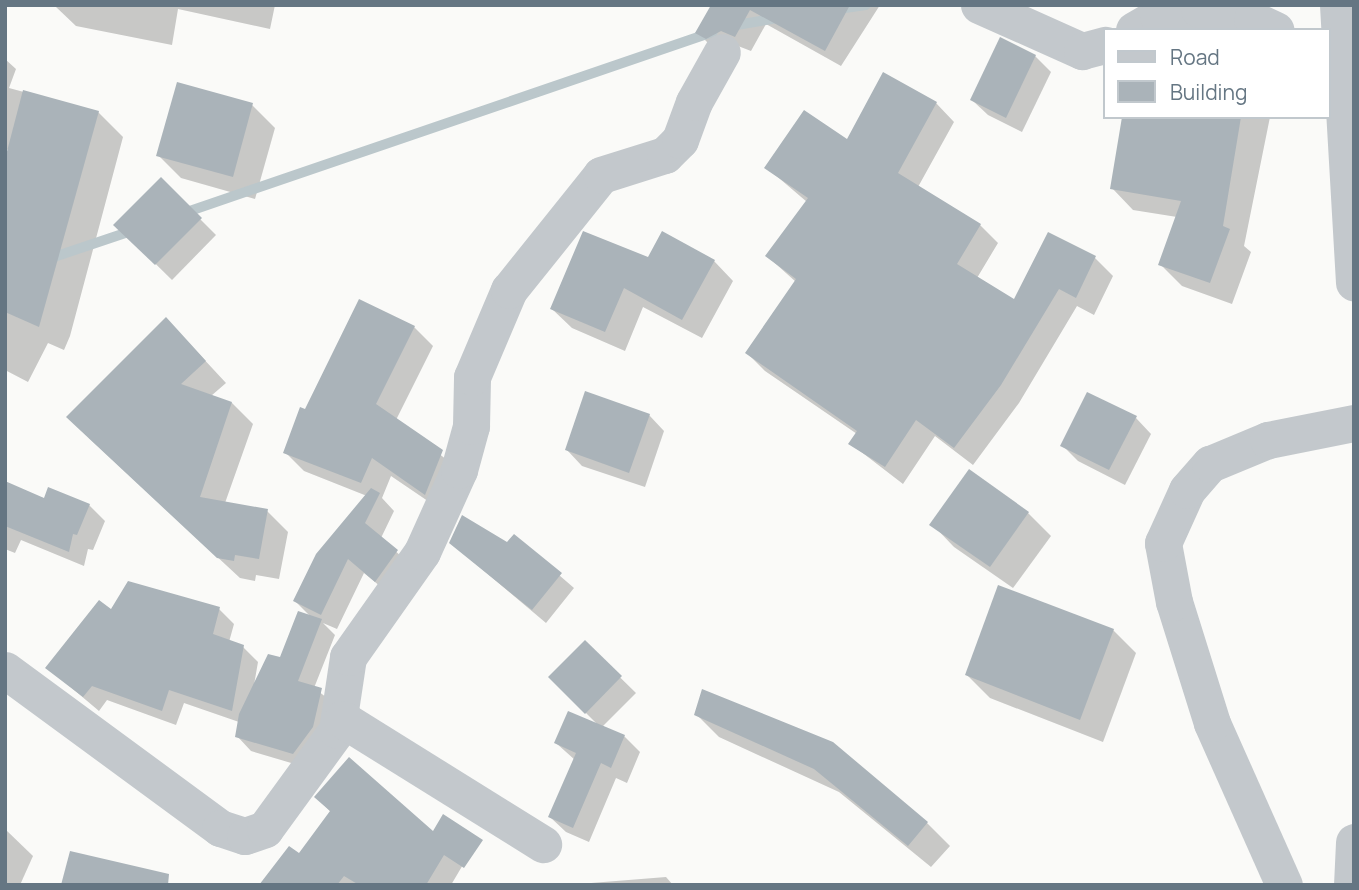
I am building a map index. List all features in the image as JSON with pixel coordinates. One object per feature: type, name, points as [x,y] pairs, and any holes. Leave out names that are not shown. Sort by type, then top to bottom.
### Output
[{"type":"street","points":[[979,5],[1082,51],[1104,45]]},
{"type":"street","points":[[1338,5],[1334,57],[1349,111],[1354,283]]},
{"type":"street","points":[[1137,28],[1158,16],[1199,9],[1252,19],[1272,28]]},
{"type":"street","points":[[5,670],[232,835],[245,836],[265,829],[342,719],[348,656],[416,564],[459,470],[471,426],[472,377],[509,290],[601,175],[665,155],[680,140],[698,94],[722,52]]},
{"type":"street","points":[[1284,885],[1212,723],[1174,602],[1163,543],[1187,491],[1210,464],[1268,440],[1354,424]]},
{"type":"street","points":[[342,719],[543,844]]},
{"type":"street","points":[[1352,885],[1354,842]]},
{"type":"building","points":[[711,5],[850,5],[825,51],[750,10],[735,37],[721,31],[706,39],[695,33]]},
{"type":"building","points":[[1000,37],[1036,55],[1006,118],[970,100]]},
{"type":"building","points":[[883,72],[937,102],[898,173],[981,224],[957,264],[1014,299],[1048,232],[1096,256],[1076,298],[1059,289],[1001,385],[954,448],[916,420],[885,467],[848,444],[857,431],[745,353],[796,279],[765,256],[808,198],[764,168],[804,110],[847,139]]},
{"type":"building","points":[[177,82],[253,103],[233,177],[156,156]]},
{"type":"building","points":[[23,90],[99,111],[39,327],[5,312],[5,159]]},
{"type":"building","points":[[1122,119],[1241,119],[1223,226],[1230,229],[1210,283],[1158,265],[1181,201],[1110,189]]},
{"type":"building","points":[[161,177],[202,218],[155,265],[113,225]]},
{"type":"building","points":[[583,231],[648,257],[662,231],[715,260],[682,320],[624,288],[605,332],[550,309]]},
{"type":"building","points":[[359,299],[415,326],[376,404],[443,450],[425,495],[372,458],[361,483],[283,453],[300,407],[305,409]]},
{"type":"building","points":[[166,317],[206,361],[181,384],[232,402],[200,497],[268,509],[259,559],[235,555],[234,561],[217,558],[66,417]]},
{"type":"building","points":[[585,391],[650,414],[629,473],[565,450]]},
{"type":"building","points":[[1087,392],[1137,416],[1109,470],[1060,446]]},
{"type":"building","points":[[969,469],[1029,512],[990,567],[929,525]]},
{"type":"building","points":[[5,481],[44,498],[48,487],[90,504],[77,535],[73,534],[69,552],[5,526]]},
{"type":"building","points":[[371,488],[380,493],[365,523],[398,550],[375,582],[348,559],[321,615],[293,601],[316,554]]},
{"type":"building","points":[[462,515],[507,542],[514,534],[562,573],[532,610],[449,543]]},
{"type":"building","points":[[128,581],[220,607],[213,634],[244,645],[232,711],[169,690],[162,711],[92,686],[83,697],[45,668],[99,600],[111,609]]},
{"type":"building","points":[[998,585],[1114,629],[1080,720],[965,675]]},
{"type":"building","points":[[298,611],[322,619],[298,681],[322,688],[313,727],[293,754],[235,737],[239,714],[268,654],[280,657]]},
{"type":"building","points":[[585,640],[622,676],[585,714],[548,677]]},
{"type":"building","points":[[702,689],[833,742],[928,822],[908,846],[814,769],[694,715]]},
{"type":"building","points":[[568,711],[625,735],[611,768],[601,763],[573,828],[548,817],[576,753],[554,743]]},
{"type":"building","points":[[349,757],[433,831],[443,814],[483,840],[464,868],[444,855],[426,885],[359,885],[344,876],[337,885],[259,885],[289,846],[299,853],[330,811],[314,797]]},
{"type":"building","points":[[70,851],[169,874],[168,885],[61,885]]},
{"type":"waterway","points":[[838,9],[866,5]]},
{"type":"waterway","points":[[731,26],[778,18]]},
{"type":"waterway","points":[[181,214],[713,32]]},
{"type":"waterway","points":[[48,259],[134,230]]}]
